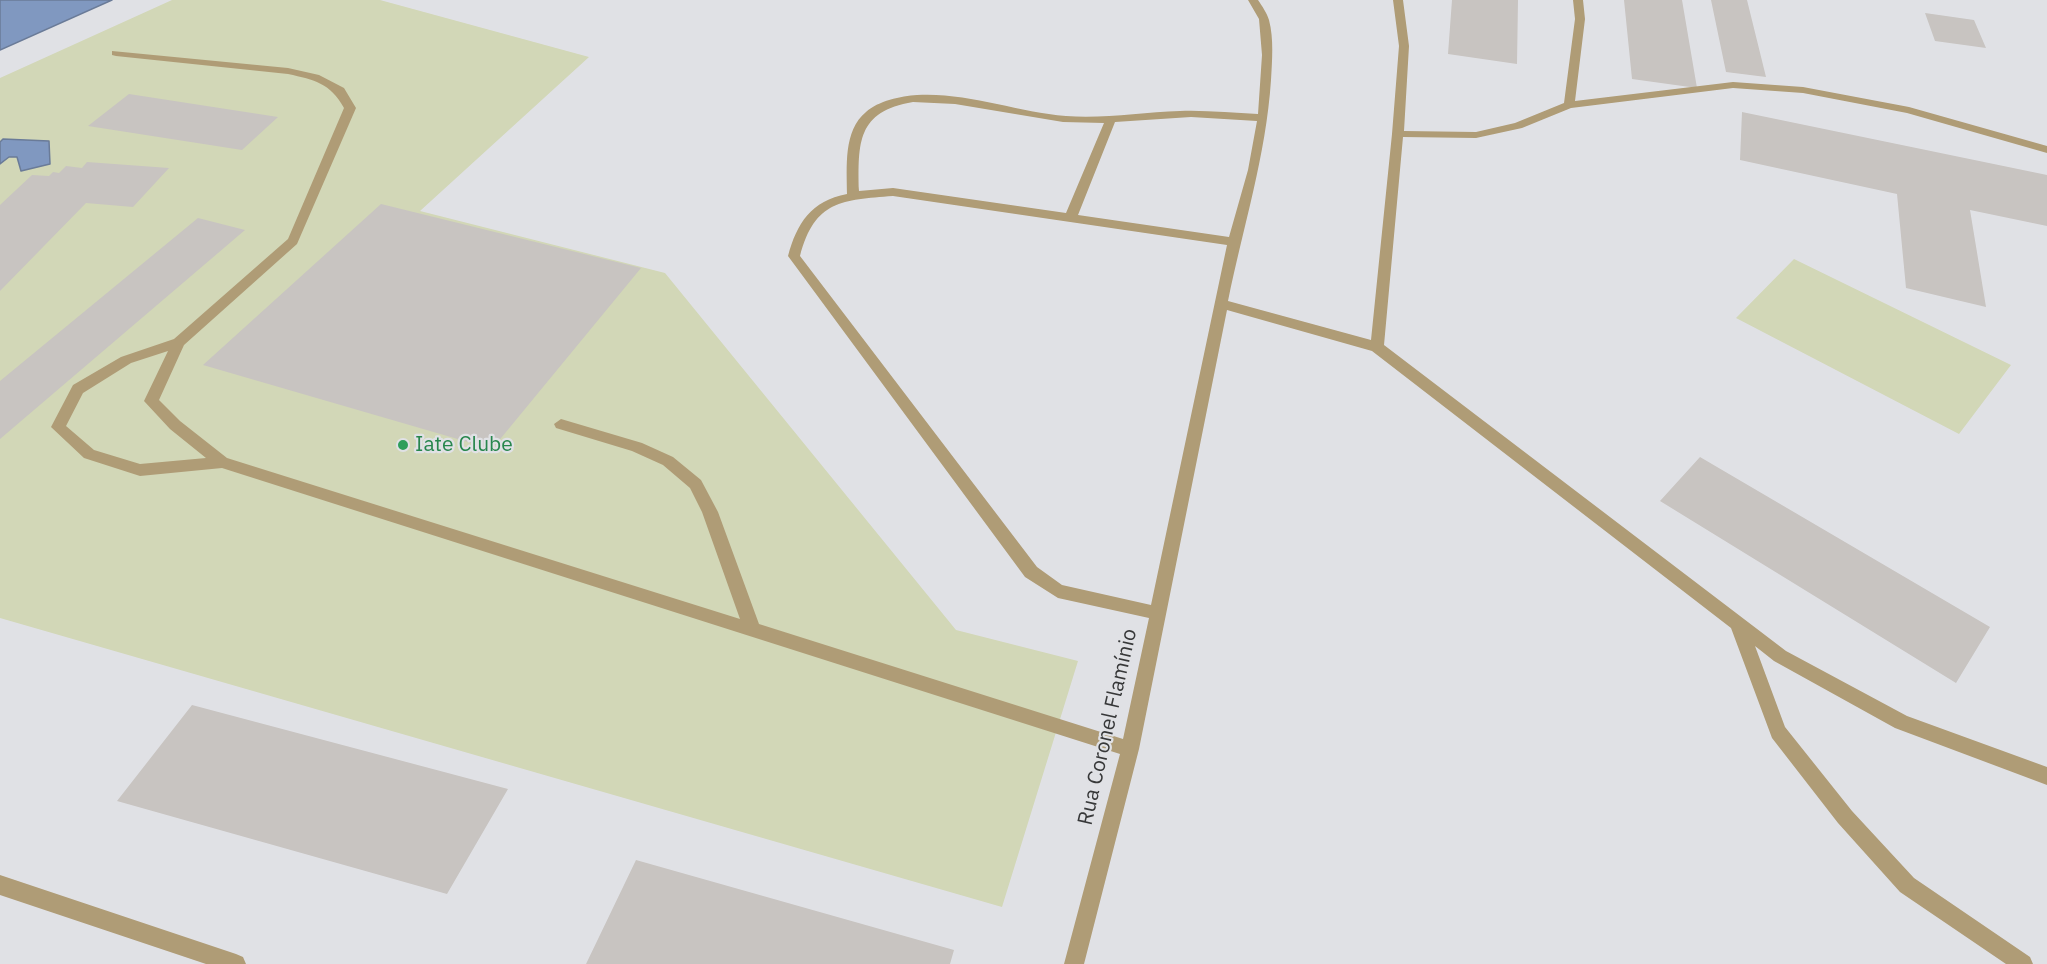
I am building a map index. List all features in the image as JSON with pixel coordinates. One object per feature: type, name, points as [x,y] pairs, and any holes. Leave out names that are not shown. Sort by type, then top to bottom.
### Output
[{"type":"street","name":"Rua Coronel Flamínio","points":[[1074,964],[1130,749],[1234,242],[1254,170],[1263,118],[1267,55],[1264,19],[1253,0]]},
{"type":"street","points":[[1377,347],[1398,134],[1404,46],[1398,0]]},
{"type":"street","points":[[1569,105],[1580,19],[1578,0]]},
{"type":"street","points":[[116,53],[288,71],[319,78],[340,90],[350,108],[292,241],[179,342],[126,360],[78,388],[58,427],[89,454],[140,470],[222,462]]},
{"type":"street","points":[[1398,134],[1476,135],[1518,126],[1569,105],[1733,85],[1768,86],[1909,110],[2047,150]]},
{"type":"street","points":[[853,195],[853,164],[857,132],[870,114],[888,105],[917,98],[1062,119],[1110,121],[1182,114],[1263,118]]},
{"type":"street","points":[[1070,219],[1110,121]]},
{"type":"street","points":[[1157,613],[1058,591],[1031,572],[794,256],[798,237],[808,217],[829,202],[853,195],[893,192],[1234,242]]},
{"type":"street","points":[[1221,304],[1377,347],[1780,656],[1901,722],[2047,776]]},
{"type":"street","points":[[179,342],[152,401],[175,425],[222,462],[1130,749]]},
{"type":"street","points":[[561,423],[637,447],[668,461],[696,484],[710,512],[752,629]]},
{"type":"street","points":[[1737,622],[1778,732],[1845,817],[1907,885],[2023,964]]},
{"type":"street","points":[[0,885],[236,964]]},
{"type":"green space","name":"Iate Clube","points":[[172,0],[380,0],[589,57],[420,211],[665,273],[956,630],[1078,661],[1002,907],[0,618],[0,78]]},
{"type":"green space","points":[[1794,259],[2011,365],[1959,434],[1736,318]]},
{"type":"water","points":[[0,0],[112,0],[0,50]]},
{"type":"water","points":[[3,139],[49,141],[50,164],[21,171],[17,157],[9,157],[0,164],[0,142]]},
{"type":"building","points":[[1452,0],[1518,0],[1517,64],[1448,54]]},
{"type":"building","points":[[1624,0],[1682,0],[1697,88],[1632,79]]},
{"type":"building","points":[[1711,0],[1747,0],[1766,77],[1726,72]]},
{"type":"building","points":[[1925,13],[1974,20],[1986,48],[1935,41]]},
{"type":"building","points":[[129,94],[278,117],[242,150],[88,126]]},
{"type":"building","points":[[1742,112],[2047,175],[2047,226],[1970,210],[1986,307],[1906,288],[1897,194],[1740,160]]},
{"type":"building","points":[[87,162],[169,168],[133,207],[86,203],[0,291],[0,205],[32,175],[49,176],[53,172],[59,173],[66,166],[82,168]]},
{"type":"building","points":[[381,204],[641,268],[492,449],[203,365]]},
{"type":"building","points":[[198,218],[245,230],[0,439],[0,381]]},
{"type":"building","points":[[1700,457],[1990,627],[1956,683],[1660,501]]},
{"type":"building","points":[[192,705],[508,789],[447,894],[117,801]]},
{"type":"building","points":[[636,860],[954,950],[950,964],[586,964]]},
{"type":"place","name":"Iate Clube","points":[[403,445]]}]
